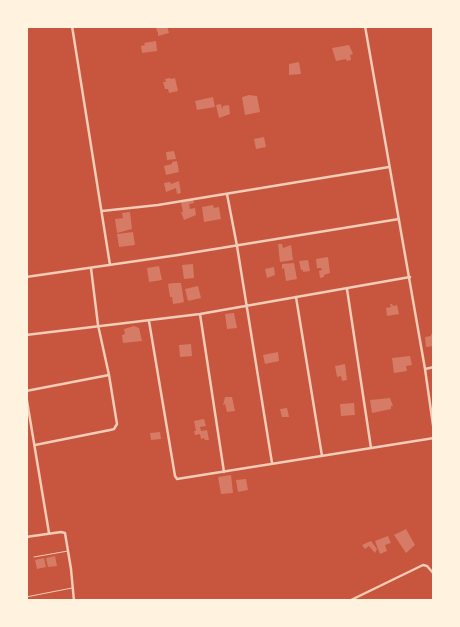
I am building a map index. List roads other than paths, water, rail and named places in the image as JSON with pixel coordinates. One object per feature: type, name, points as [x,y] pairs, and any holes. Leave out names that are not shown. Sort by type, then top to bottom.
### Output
[{"type":"street","points":[[72,26],[110,265]]},
{"type":"street","points":[[364,26],[410,277],[434,432]]},
{"type":"street","points":[[102,211],[158,205],[390,167]]},
{"type":"street","points":[[228,194],[272,464]]},
{"type":"street","points":[[26,277],[237,246],[399,219]]},
{"type":"street","points":[[34,445],[114,429],[117,424],[98,325],[91,268]]},
{"type":"street","points":[[26,335],[200,314],[410,277]]},
{"type":"street","points":[[347,288],[371,448]]},
{"type":"street","points":[[296,297],[322,456]]},
{"type":"street","points":[[200,314],[224,472]]},
{"type":"street","points":[[149,321],[177,479],[434,438]]},
{"type":"street","points":[[425,369],[434,367]]},
{"type":"street","points":[[26,391],[109,375]]},
{"type":"street","points":[[26,395],[49,533]]},
{"type":"street","points":[[26,537],[49,533],[65,533],[74,601]]},
{"type":"street","points":[[349,601],[423,566],[427,566],[434,574]]},
{"type":"lane","points":[[34,557],[68,550]]},
{"type":"lane","points":[[26,596],[73,588]]}]
